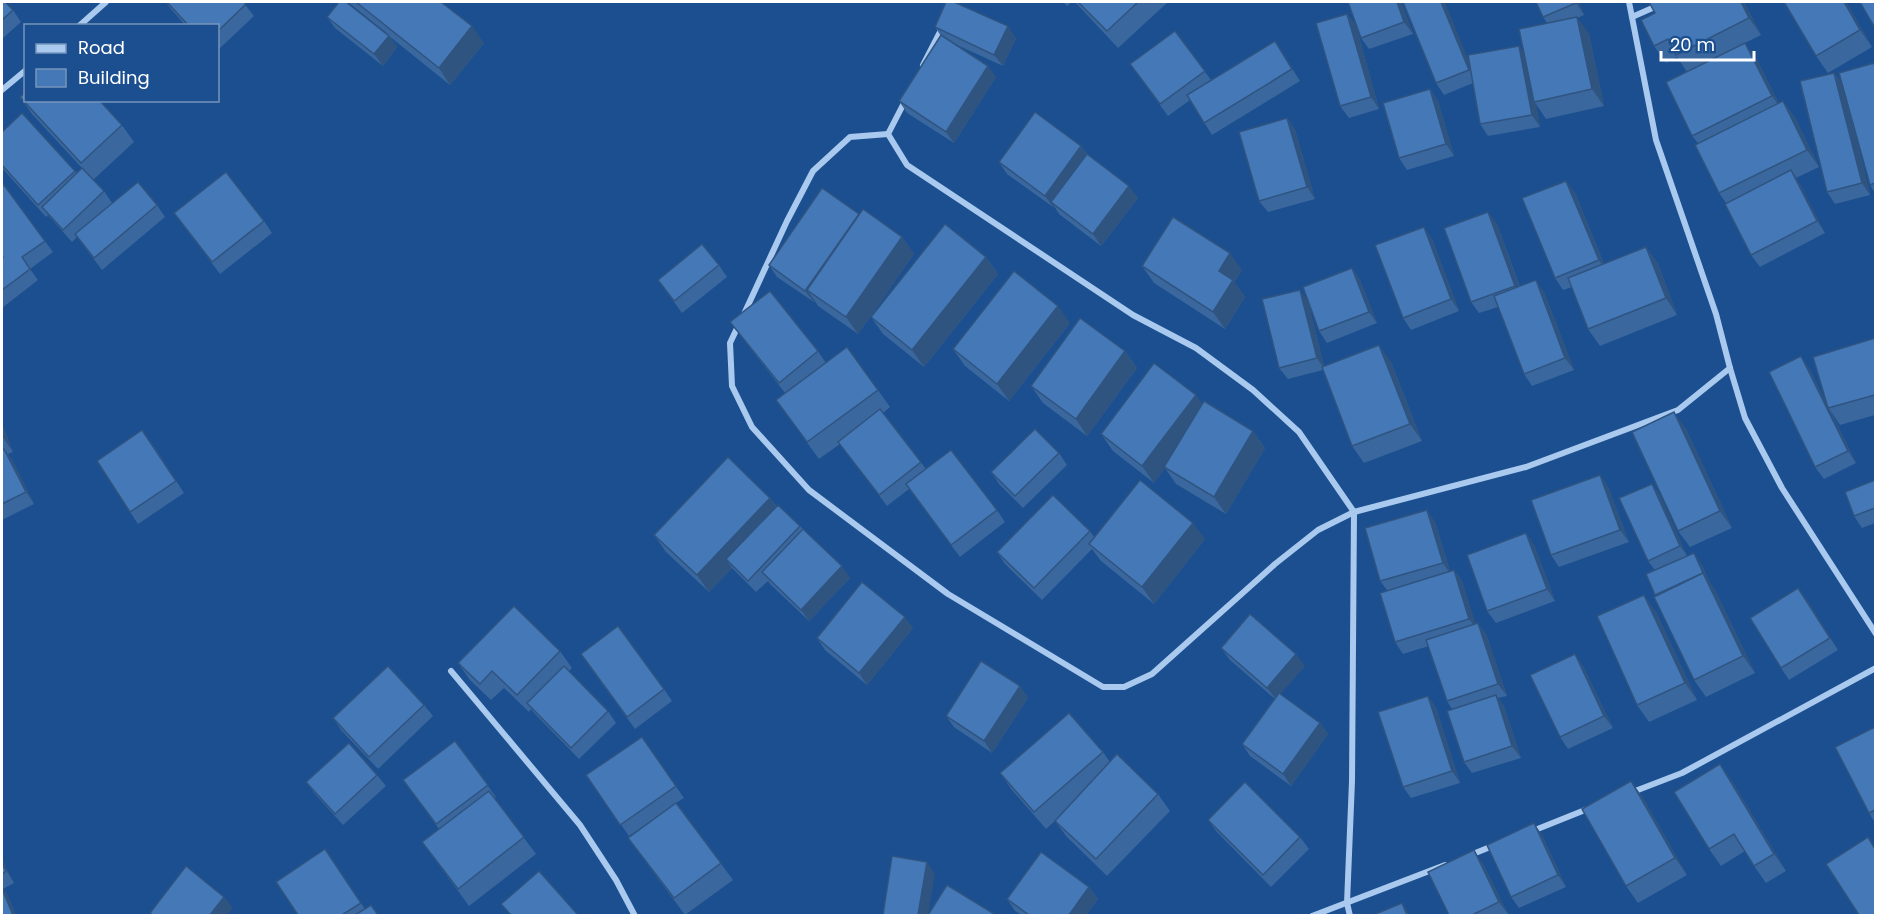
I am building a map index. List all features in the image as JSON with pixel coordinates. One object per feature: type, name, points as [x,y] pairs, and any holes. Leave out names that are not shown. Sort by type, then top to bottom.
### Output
[{"type":"street","points":[[81,24],[106,2]]},
{"type":"street","points":[[1629,2],[1656,140],[1716,314],[1745,418],[1782,488],[1875,634]]},
{"type":"street","points":[[1632,17],[1666,2]]},
{"type":"street","points":[[919,73],[945,22]]},
{"type":"street","points":[[2,90],[24,72]]},
{"type":"street","points":[[888,134],[909,93]]},
{"type":"street","points":[[888,134],[850,137],[813,171],[730,343],[732,386],[752,428],[809,490],[948,594],[1104,687],[1124,687],[1152,674],[1283,557],[1318,530],[1354,512],[1526,467],[1678,410],[1730,368]]},
{"type":"street","points":[[888,134],[907,165],[1133,315],[1196,348],[1254,390],[1299,432],[1354,512],[1352,781],[1347,903],[1350,915]]},
{"type":"street","points":[[1626,794],[1682,773],[1875,668]]},
{"type":"street","points":[[451,671],[580,825],[616,880],[635,915]]},
{"type":"street","points":[[1525,833],[1592,807]]},
{"type":"street","points":[[1458,859],[1503,842]]},
{"type":"street","points":[[1312,915],[1447,864]]},
{"type":"building","points":[[2,2],[13,10],[2,20]]},
{"type":"building","points":[[167,2],[243,2],[246,4],[219,30],[219,24],[187,24]]},
{"type":"building","points":[[339,2],[346,2],[389,36],[374,54],[327,17]]},
{"type":"building","points":[[356,2],[441,2],[472,26],[439,68]]},
{"type":"building","points":[[946,2],[954,2],[1008,26],[994,55],[935,27]]},
{"type":"building","points":[[1078,2],[1138,2],[1107,31]]},
{"type":"building","points":[[1348,2],[1397,2],[1404,22],[1361,38]]},
{"type":"building","points":[[1403,2],[1441,2],[1469,70],[1436,83]]},
{"type":"building","points":[[1536,2],[1575,2],[1576,3],[1543,17]]},
{"type":"building","points":[[1649,2],[1741,2],[1749,18],[1676,55],[1668,39],[1654,46],[1641,20],[1655,13]]},
{"type":"building","points":[[1784,2],[1844,2],[1860,30],[1816,56]]},
{"type":"building","points":[[1860,2],[1875,2],[1875,28]]},
{"type":"building","points":[[1347,14],[1371,97],[1340,106],[1316,23]]},
{"type":"building","points":[[1577,17],[1592,89],[1534,102],[1519,29]]},
{"type":"building","points":[[1175,31],[1205,71],[1160,104],[1130,64]]},
{"type":"building","points":[[941,35],[988,66],[946,132],[899,101]]},
{"type":"building","points":[[1275,41],[1292,69],[1204,123],[1187,95]]},
{"type":"building","points":[[1745,43],[1772,96],[1692,136],[1666,82]]},
{"type":"building","points":[[1519,46],[1532,115],[1480,124],[1468,55]]},
{"type":"building","points":[[1874,63],[1875,183],[1870,185],[1839,73]]},
{"type":"building","points":[[1834,73],[1862,183],[1827,192],[1800,81]]},
{"type":"building","points":[[1430,89],[1446,144],[1399,158],[1383,103]]},
{"type":"building","points":[[1783,101],[1807,150],[1719,193],[1695,145]]},
{"type":"building","points":[[25,102],[101,102],[122,125],[81,163]]},
{"type":"building","points":[[1035,112],[1081,146],[1045,196],[999,162]]},
{"type":"building","points":[[22,113],[75,171],[38,205],[2,165],[2,132]]},
{"type":"building","points":[[1287,118],[1307,187],[1259,201],[1239,132]]},
{"type":"building","points":[[1087,154],[1129,186],[1093,234],[1051,202]]},
{"type":"building","points":[[82,168],[104,191],[63,230],[42,207]]},
{"type":"building","points":[[1791,170],[1817,221],[1751,255],[1725,204]]},
{"type":"building","points":[[226,172],[264,221],[212,262],[174,213]]},
{"type":"building","points":[[1566,181],[1599,260],[1555,278],[1522,198]]},
{"type":"building","points":[[138,182],[157,205],[94,258],[75,234]]},
{"type":"building","points":[[4,185],[45,241],[22,257],[30,269],[2,290],[2,187]]},
{"type":"building","points":[[822,188],[859,214],[805,291],[769,265]]},
{"type":"building","points":[[863,209],[902,237],[846,317],[807,290]]},
{"type":"building","points":[[1488,212],[1515,286],[1471,302],[1444,228]]},
{"type":"building","points":[[1173,217],[1230,253],[1219,271],[1233,280],[1213,312],[1142,266]]},
{"type":"building","points":[[945,224],[986,257],[912,350],[871,317]]},
{"type":"building","points":[[1424,227],[1451,299],[1403,318],[1375,245]]},
{"type":"building","points":[[702,244],[719,265],[674,301],[658,280]]},
{"type":"building","points":[[1646,247],[1666,298],[1588,329],[1568,278]]},
{"type":"building","points":[[1352,268],[1369,312],[1319,331],[1303,287]]},
{"type":"building","points":[[1014,271],[1058,306],[997,384],[953,349]]},
{"type":"building","points":[[1536,280],[1565,358],[1524,374],[1494,296]]},
{"type":"building","points":[[1300,290],[1317,358],[1279,368],[1262,299]]},
{"type":"building","points":[[770,291],[818,351],[779,383],[730,322]]},
{"type":"building","points":[[1080,318],[1125,351],[1076,419],[1031,386]]},
{"type":"building","points":[[1875,338],[1875,395],[1828,408],[1813,357]]},
{"type":"building","points":[[1379,345],[1410,424],[1352,446],[1322,367]]},
{"type":"building","points":[[847,347],[878,390],[807,442],[776,400]]},
{"type":"building","points":[[1801,356],[1848,451],[1815,467],[1769,372]]},
{"type":"building","points":[[1154,363],[1196,395],[1142,466],[1101,434]]},
{"type":"building","points":[[1204,401],[1253,431],[1214,497],[1164,467]]},
{"type":"building","points":[[880,409],[921,462],[879,495],[838,442]]},
{"type":"building","points":[[1674,412],[1720,511],[1678,531],[1632,432]]},
{"type":"building","points":[[1035,429],[1059,453],[1015,496],[991,472]]},
{"type":"building","points":[[142,430],[176,481],[130,512],[97,461]]},
{"type":"building","points":[[4,449],[26,492],[2,504],[2,450]]},
{"type":"building","points":[[951,450],[997,510],[951,545],[906,484]]},
{"type":"building","points":[[728,457],[770,498],[697,575],[654,535]]},
{"type":"building","points":[[1600,475],[1620,530],[1551,555],[1531,500]]},
{"type":"building","points":[[1140,480],[1193,523],[1142,587],[1089,544]]},
{"type":"building","points":[[1875,480],[1875,508],[1854,516],[1845,492]]},
{"type":"building","points":[[1652,484],[1680,546],[1648,561],[1619,498]]},
{"type":"building","points":[[1053,495],[1090,531],[1034,588],[997,552]]},
{"type":"building","points":[[778,505],[800,526],[748,581],[726,559]]},
{"type":"building","points":[[1427,510],[1443,563],[1380,581],[1365,528]]},
{"type":"building","points":[[803,529],[842,566],[801,610],[762,572]]},
{"type":"building","points":[[1526,533],[1547,589],[1487,611],[1467,555]]},
{"type":"building","points":[[1694,553],[1703,573],[1655,595],[1646,574]]},
{"type":"building","points":[[1454,570],[1469,619],[1395,642],[1380,593]]},
{"type":"building","points":[[1703,573],[1743,656],[1694,680],[1654,597]]},
{"type":"building","points":[[862,582],[905,617],[859,673],[817,638]]},
{"type":"building","points":[[1798,588],[1830,638],[1781,668],[1750,618]]},
{"type":"building","points":[[1644,595],[1685,683],[1637,705],[1597,616]]},
{"type":"building","points":[[514,606],[560,651],[517,695],[492,671],[480,684],[458,663]]},
{"type":"building","points":[[1250,614],[1296,654],[1267,688],[1221,648]]},
{"type":"building","points":[[1478,623],[1498,684],[1447,701],[1426,640]]},
{"type":"building","points":[[618,626],[664,689],[627,717],[581,654]]},
{"type":"building","points":[[1575,654],[1604,716],[1560,737],[1530,675]]},
{"type":"building","points":[[981,661],[1020,686],[984,741],[946,716]]},
{"type":"building","points":[[388,666],[424,705],[369,757],[333,718]]},
{"type":"building","points":[[564,666],[608,711],[571,748],[527,703]]},
{"type":"building","points":[[1279,693],[1320,723],[1283,774],[1242,744]]},
{"type":"building","points":[[1496,695],[1512,746],[1464,762],[1447,711]]},
{"type":"building","points":[[1428,696],[1452,771],[1403,787],[1378,712]]},
{"type":"building","points":[[1069,713],[1103,752],[1034,812],[1000,773]]},
{"type":"building","points":[[1875,727],[1875,810],[1869,813],[1835,747]]},
{"type":"building","points":[[642,737],[676,786],[620,825],[586,775]]},
{"type":"building","points":[[455,741],[488,785],[436,824],[403,780]]},
{"type":"building","points":[[349,743],[377,775],[335,814],[306,782]]},
{"type":"building","points":[[1117,754],[1158,794],[1096,859],[1055,821]]},
{"type":"building","points":[[1720,764],[1774,854],[1754,866],[1734,834],[1709,849],[1674,792]]},
{"type":"building","points":[[1631,781],[1675,858],[1626,886],[1582,809]]},
{"type":"building","points":[[1245,782],[1300,837],[1263,875],[1208,820]]},
{"type":"building","points":[[489,791],[524,837],[458,889],[422,842]]},
{"type":"building","points":[[676,803],[721,863],[674,898],[628,838]]},
{"type":"building","points":[[1534,823],[1558,875],[1511,897],[1487,845]]},
{"type":"building","points":[[1868,837],[1875,849],[1875,915],[1859,915],[1826,864]]},
{"type":"building","points":[[325,849],[361,903],[342,915],[298,915],[276,882]]},
{"type":"building","points":[[1474,850],[1499,902],[1472,915],[1449,915],[1428,872]]},
{"type":"building","points":[[1041,852],[1089,887],[1069,915],[1029,915],[1007,899]]},
{"type":"building","points":[[892,856],[927,862],[918,915],[883,915]]},
{"type":"building","points":[[186,866],[224,897],[210,915],[153,915],[150,913]]},
{"type":"building","points":[[539,871],[578,915],[511,915],[501,904]]},
{"type":"building","points":[[947,885],[996,915],[928,915]]},
{"type":"building","points":[[2,889],[13,915],[2,915]]},
{"type":"building","points":[[1402,903],[1407,915],[1373,915]]},
{"type":"building","points":[[371,905],[378,915],[355,915]]}]
